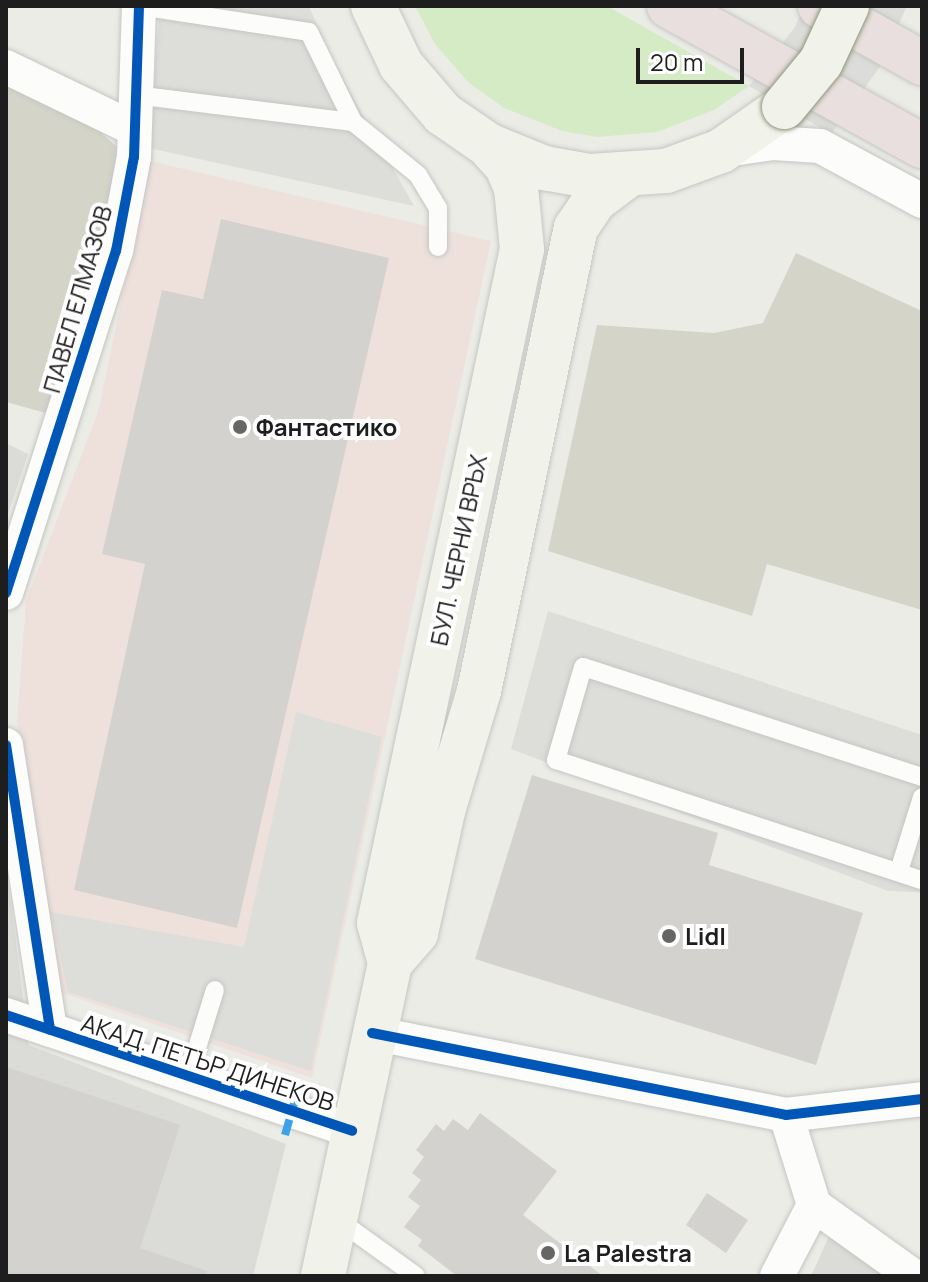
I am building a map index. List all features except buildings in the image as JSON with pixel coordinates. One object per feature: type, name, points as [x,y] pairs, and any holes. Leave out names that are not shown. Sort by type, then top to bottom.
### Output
[{"type":"highway","points":[[669,6],[922,146]]},
{"type":"highway","points":[[820,6],[922,63]]},
{"type":"main road","points":[[373,6],[414,83],[457,125],[488,145],[566,173],[627,176],[666,171],[721,151],[784,107],[821,62],[847,6]]},
{"type":"main road","name":"БУЛ. ЧЕРНИ ВРЪХ","points":[[390,963],[379,923],[522,249],[516,188],[506,165],[488,145]]},
{"type":"main road","name":"БУЛ. ЧЕРНИ ВРЪХ","points":[[331,1255],[352,1131],[390,963],[416,933],[443,811],[479,691],[576,228],[595,200],[627,176]]},
{"type":"street","name":"ПАВЕЛ ЕЛМАЗОВ","points":[[6,593],[116,251],[134,129],[139,6]]},
{"type":"street","points":[[6,67],[134,129]]},
{"type":"street","points":[[721,151],[773,143],[820,146],[922,201]]},
{"type":"street","points":[[6,745],[50,1030]]},
{"type":"street","name":"АКАД. ПЕТЪР ДИНЕКОВ","points":[[6,1015],[352,1131]]},
{"type":"street","points":[[372,1033],[786,1115],[922,1099]]},
{"type":"street","points":[[786,1115],[814,1205],[913,1276]]},
{"type":"street","points":[[777,1276],[814,1205]]},
{"type":"lane","points":[[139,6],[309,32],[353,122],[418,175],[438,208],[438,247]]},
{"type":"lane","points":[[135,95],[353,122]]},
{"type":"lane","points":[[922,777],[583,667],[556,760],[922,880]]},
{"type":"lane","points":[[899,871],[922,797]]},
{"type":"lane","points":[[188,1077],[215,990]]},
{"type":"lane","points":[[331,1255],[416,1276]]},
{"type":"shaded area","points":[[160,6],[309,6],[330,56],[414,206],[149,148]]},
{"type":"shaded area","points":[[6,71],[95,127],[117,147],[100,264],[63,392],[46,413],[6,402]]},
{"type":"shaded area","points":[[150,161],[491,241],[312,1078],[62,993],[17,721],[26,601],[99,409]]},
{"type":"shaded area","points":[[796,253],[922,311],[922,610],[767,564],[752,616],[548,551],[597,325],[714,333],[763,323]]},
{"type":"shaded area","points":[[6,443],[28,454],[6,520]]},
{"type":"shaded area","points":[[548,611],[922,735],[922,892],[888,891],[511,749]]},
{"type":"shaded area","points":[[296,712],[382,737],[311,1071],[68,992],[51,912],[244,947]]},
{"type":"shaded area","points":[[6,864],[29,1045],[286,1144],[253,1276],[6,1276]]},
{"type":"shaded area","points":[[830,1234],[913,1276],[811,1276]]},
{"type":"green space","points":[[415,6],[607,6],[749,86],[714,110],[657,132],[597,137],[562,131],[504,108],[468,82],[435,44]]},
{"type":"pier","points":[[804,6],[907,6],[879,68],[831,134],[749,86],[795,27]]},
{"type":"marked path","points":[[285,1135],[297,1093]]},
{"type":"cycle path","points":[[6,593],[116,251],[134,157],[139,7]]},
{"type":"cycle path","points":[[6,745],[50,1030]]},
{"type":"cycle path","points":[[6,1015],[352,1131]]},
{"type":"cycle path","points":[[372,1033],[786,1115],[922,1099]]},
{"type":"place","name":"Фантастико","points":[[240,427]]},
{"type":"place","name":"Lidl","points":[[669,936]]},
{"type":"place","name":"La Palestra","points":[[548,1253]]}]
